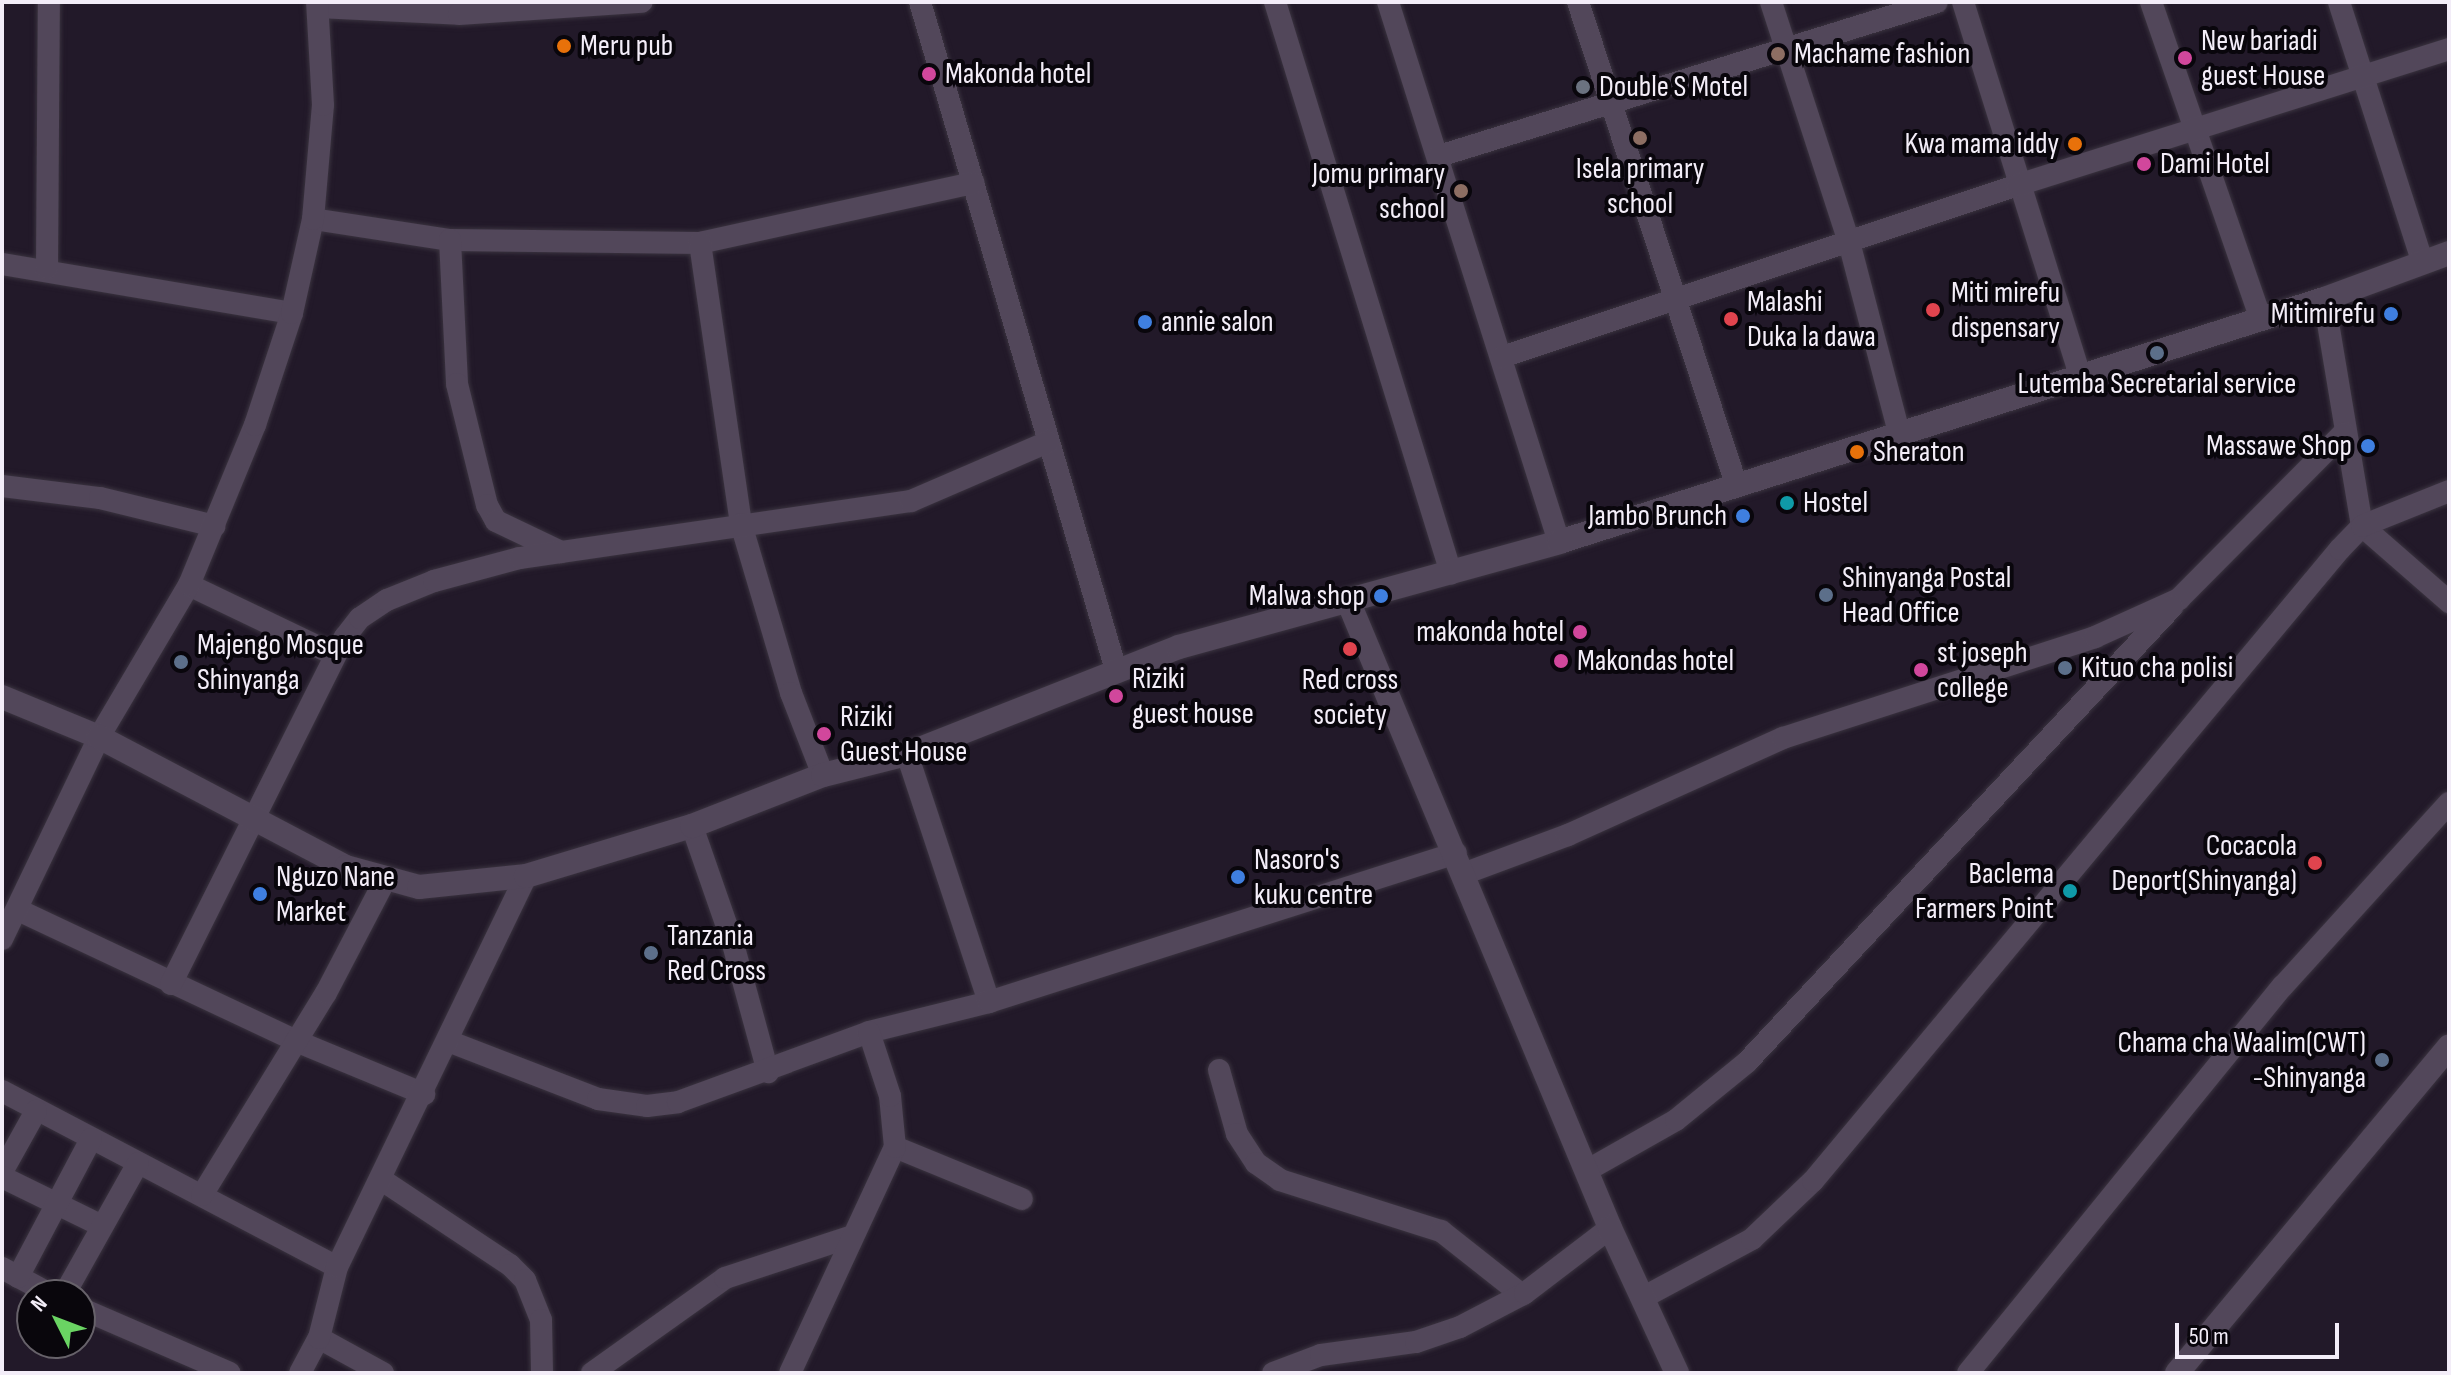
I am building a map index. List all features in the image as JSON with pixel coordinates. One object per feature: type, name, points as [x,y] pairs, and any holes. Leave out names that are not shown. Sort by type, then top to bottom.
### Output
[{"type":"street","points":[[47,268],[49,2]]},
{"type":"street","points":[[2,939],[99,737],[189,585],[215,526],[292,313],[313,219],[323,105],[317,4],[459,14],[642,2]]},
{"type":"street","points":[[920,2],[1116,670]]},
{"type":"street","points":[[1275,2],[1451,573]]},
{"type":"street","points":[[1388,2],[1559,542]]},
{"type":"street","points":[[1578,2],[1736,484]]},
{"type":"street","points":[[1771,2],[1849,242],[1900,436]]},
{"type":"street","points":[[1439,156],[1937,2]]},
{"type":"street","points":[[1963,2],[2080,376]]},
{"type":"street","points":[[2151,2],[2261,320]]},
{"type":"street","points":[[2339,2],[2366,76],[2422,260]]},
{"type":"street","points":[[1502,357],[2018,185],[2449,49]]},
{"type":"street","points":[[313,219],[450,240],[700,243],[973,183]]},
{"type":"street","points":[[450,240],[457,384],[487,505],[496,521],[562,553]]},
{"type":"street","points":[[700,243],[741,524],[779,657],[823,775]]},
{"type":"street","points":[[2,697],[99,737],[346,867],[419,887],[526,876],[692,826],[823,775],[907,754],[1116,670],[1250,625],[1349,603],[1559,542],[2261,320],[2422,260],[2449,253]]},
{"type":"street","points":[[2,264],[47,268],[292,313]]},
{"type":"street","points":[[2324,299],[2343,434],[2362,526],[2449,602]]},
{"type":"street","points":[[1586,1171],[1676,1120],[1729,1079],[2179,599],[2343,434]]},
{"type":"street","points":[[171,984],[335,655],[360,618],[387,600],[478,568],[741,524],[911,501],[1048,442]]},
{"type":"street","points":[[2,486],[100,498],[215,526]]},
{"type":"street","points":[[1644,1297],[1752,1239],[1813,1181],[2362,526],[2449,491]]},
{"type":"street","points":[[189,585],[335,655]]},
{"type":"street","points":[[448,1041],[598,1099],[635,1106],[678,1102],[768,1072],[869,1032],[989,1002],[1568,835],[1783,738],[2095,637],[2179,599]]},
{"type":"street","points":[[1349,603],[1610,1228],[1677,1373]]},
{"type":"street","points":[[907,754],[989,1002]]},
{"type":"street","points":[[1968,1373],[2273,998],[2449,803]]},
{"type":"street","points":[[692,826],[733,944],[768,1072]]},
{"type":"street","points":[[300,1373],[319,1338],[337,1267],[424,1094],[526,876]]},
{"type":"street","points":[[202,1195],[296,1041],[385,880]]},
{"type":"street","points":[[18,910],[296,1041],[424,1094]]},
{"type":"street","points":[[790,1373],[850,1237],[895,1147],[897,1131],[890,1096],[869,1032]]},
{"type":"street","points":[[2183,1371],[2449,1047]]},
{"type":"street","points":[[1219,1070],[1237,1134],[1256,1163],[1280,1180],[1441,1231],[1522,1295]]},
{"type":"street","points":[[2,1091],[337,1267]]},
{"type":"street","points":[[36,1111],[2,1175],[100,1225]]},
{"type":"street","points":[[10,1273],[56,1205],[91,1139]]},
{"type":"street","points":[[895,1147],[1022,1199]]},
{"type":"street","points":[[72,1279],[100,1225],[138,1163]]},
{"type":"street","points":[[382,1180],[500,1258],[525,1280],[541,1320],[542,1373]]},
{"type":"street","points":[[1273,1373],[1321,1355],[1416,1342],[1460,1327],[1522,1295],[1610,1228]]},
{"type":"street","points":[[592,1373],[725,1278],[850,1237]]},
{"type":"street","points":[[96,1315],[230,1373]]},
{"type":"street","points":[[319,1338],[383,1373]]},
{"type":"place","name":"Meru pub","points":[[564,46]]},
{"type":"place","name":"Machame fashion","points":[[1778,54]]},
{"type":"place","name":"New bariadi guest House","points":[[2185,58]]},
{"type":"place","name":"Makonda hotel","points":[[929,74]]},
{"type":"place","name":"Double S Motel","points":[[1583,87]]},
{"type":"place","name":"Isela primary school","points":[[1640,138]]},
{"type":"place","name":"Kwa mama iddy","points":[[2075,144]]},
{"type":"place","name":"Dami Hotel","points":[[2144,164]]},
{"type":"place","name":"Jomu primary school","points":[[1461,191]]},
{"type":"place","name":"Miti mirefu dispensary","points":[[1933,310]]},
{"type":"place","name":"Mitimirefu","points":[[2391,314]]},
{"type":"place","name":"Malashi Duka la dawa","points":[[1731,319]]},
{"type":"place","name":"annie salon","points":[[1145,322]]},
{"type":"place","name":"Lutemba Secretarial service","points":[[2157,353]]},
{"type":"place","name":"Massawe Shop","points":[[2368,446]]},
{"type":"place","name":"Sheraton","points":[[1857,452]]},
{"type":"place","name":"Hostel","points":[[1787,503]]},
{"type":"place","name":"Jambo Brunch","points":[[1743,516]]},
{"type":"place","name":"Shinyanga Postal Head Office","points":[[1826,595]]},
{"type":"place","name":"Malwa shop","points":[[1381,596]]},
{"type":"place","name":"makonda hotel","points":[[1580,632]]},
{"type":"place","name":"Red cross society","points":[[1350,649]]},
{"type":"place","name":"Makondas hotel","points":[[1561,661]]},
{"type":"place","name":"Majengo Mosque Shinyanga","points":[[181,662]]},
{"type":"place","name":"Kituo cha polisi","points":[[2065,668]]},
{"type":"place","name":"st joseph college","points":[[1921,670]]},
{"type":"place","name":"Riziki guest house","points":[[1116,696]]},
{"type":"place","name":"Riziki Guest House","points":[[824,734]]},
{"type":"place","name":"Cocacola Deport(Shinyanga)","points":[[2315,863]]},
{"type":"place","name":"Nasoro's kuku centre","points":[[1238,877]]},
{"type":"place","name":"Baclema Farmers Point","points":[[2070,891]]},
{"type":"place","name":"Nguzo Nane Market","points":[[260,894]]},
{"type":"place","name":"Tanzania Red Cross","points":[[651,953]]},
{"type":"place","name":"Chama cha Waalim(CWT) -Shinyanga","points":[[2382,1060]]}]
